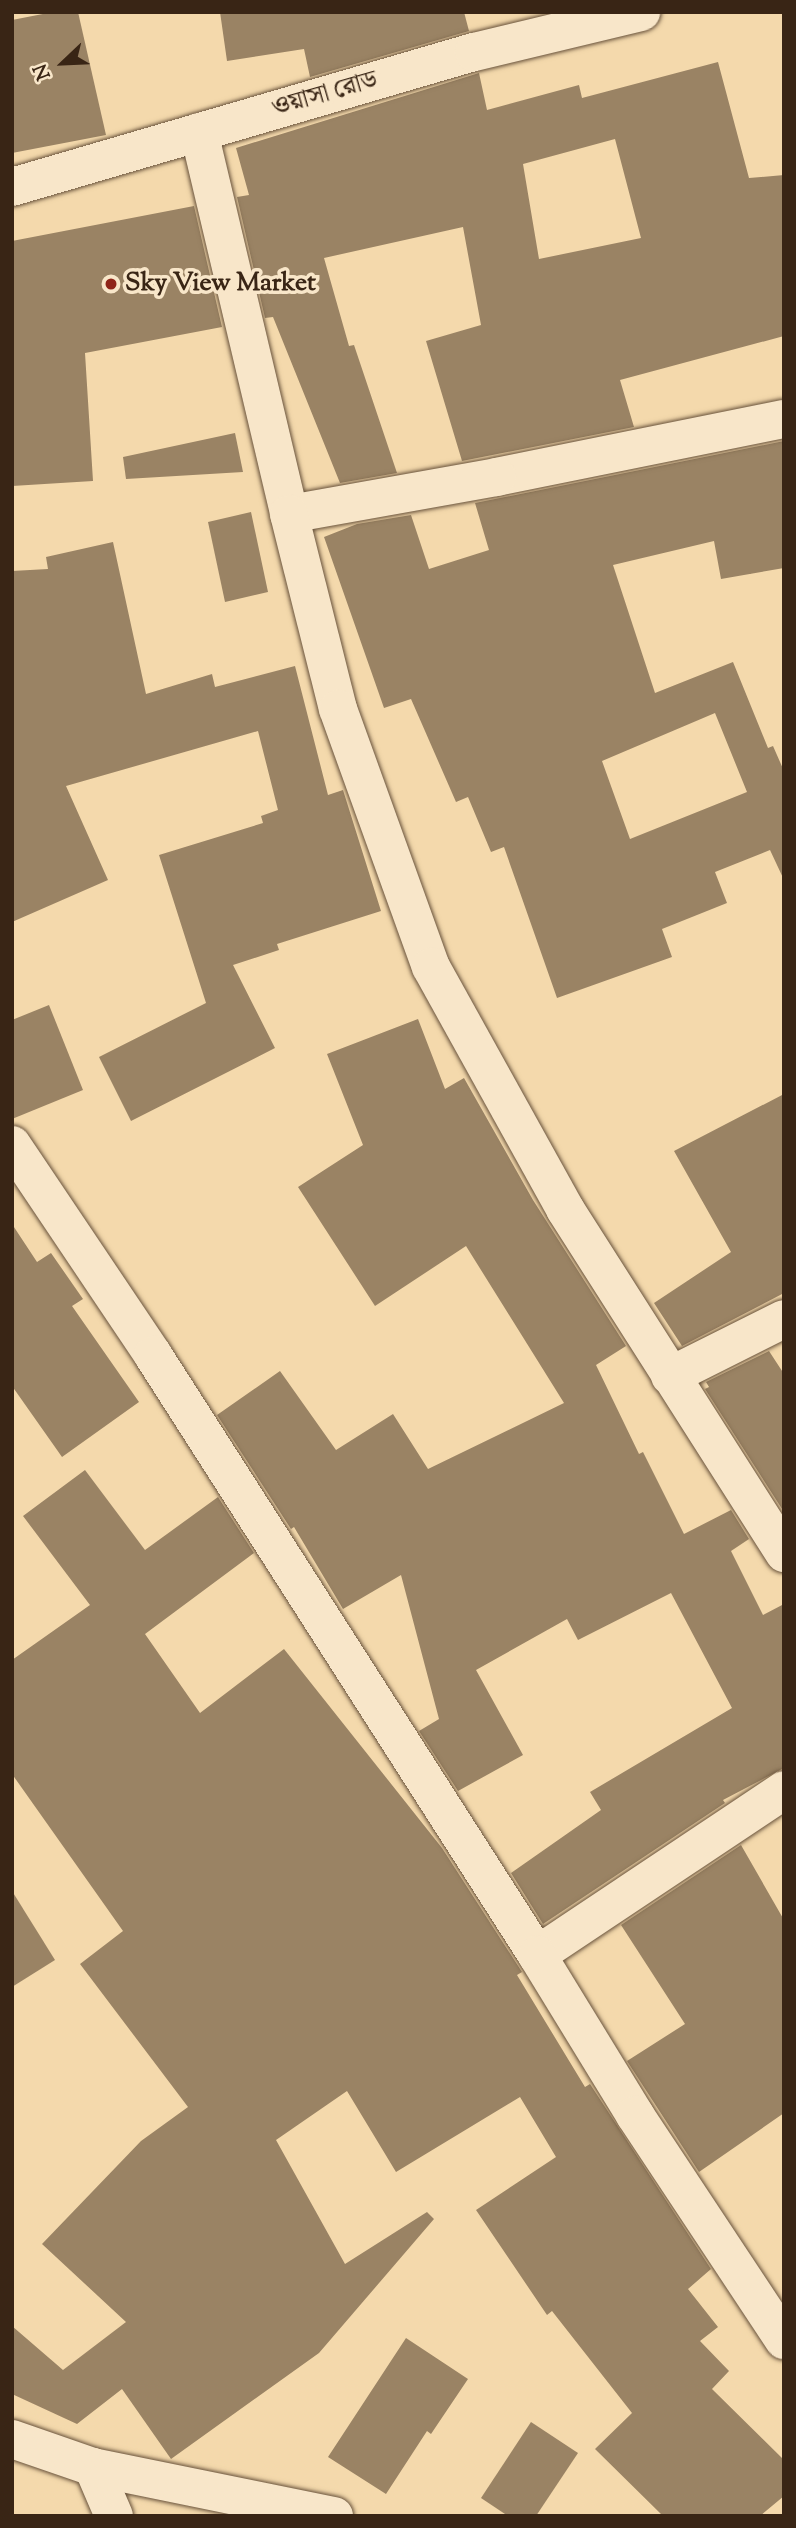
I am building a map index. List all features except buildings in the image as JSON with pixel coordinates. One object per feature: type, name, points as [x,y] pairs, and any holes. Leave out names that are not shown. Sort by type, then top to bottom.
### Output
[{"type":"street","name":"ওয়াসা রোড","points":[[12,187],[474,52],[640,12]]},
{"type":"street","points":[[199,132],[338,709],[431,967],[565,1209],[784,1553]]},
{"type":"street","points":[[289,514],[784,419]]},
{"type":"street","points":[[12,1145],[153,1354],[537,1955],[635,2115],[784,2340]]},
{"type":"street","points":[[670,1376],[784,1319]]},
{"type":"street","points":[[537,1955],[784,1790]]},
{"type":"street","points":[[12,2439],[93,2468],[334,2516]]},
{"type":"street","points":[[93,2468],[114,2516]]},
{"type":"place","name":"Sky View Market","points":[[111,284]]}]
